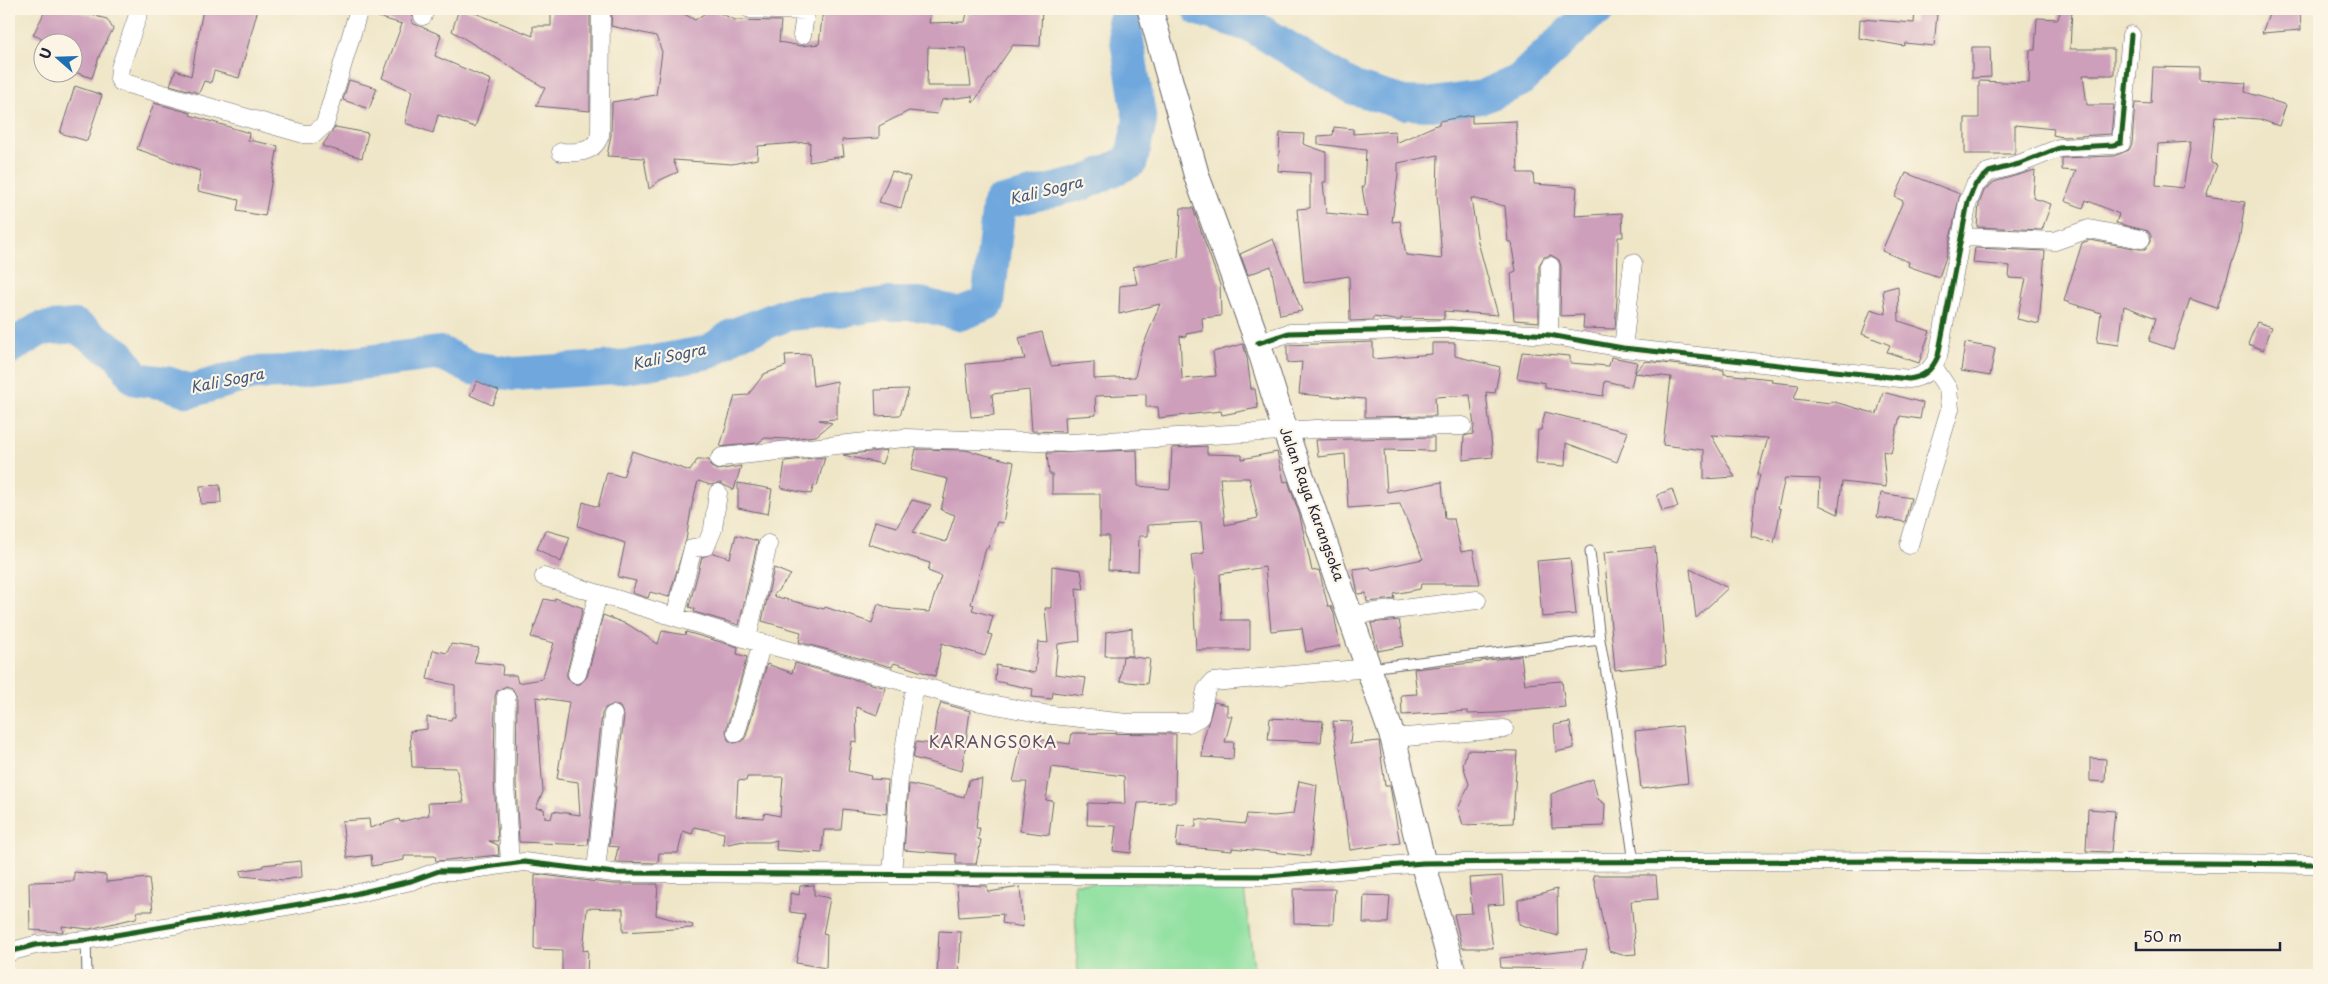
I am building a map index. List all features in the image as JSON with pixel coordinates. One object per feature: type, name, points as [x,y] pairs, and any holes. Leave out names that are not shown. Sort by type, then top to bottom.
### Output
[{"type":"main road","name":"Jalan Raya Karangsoka","points":[[1150,9],[1197,177],[1258,344],[1285,430],[1393,738],[1423,863],[1454,975]]},
{"type":"street","points":[[140,9],[118,74],[121,82],[304,134],[314,134],[324,124],[359,9]]},
{"type":"street","points":[[561,152],[575,153],[590,149],[597,143],[600,135],[601,9]]},
{"type":"street","points":[[750,9],[806,10],[802,35]]},
{"type":"street","points":[[1258,344],[1289,332],[1451,329],[1550,335],[1623,348],[1909,379],[1925,375],[1934,366],[1938,356],[1968,202],[1975,185],[1989,172],[2019,164],[2060,148],[2113,145],[2121,142],[2131,35]]},
{"type":"street","points":[[1961,237],[2055,241],[2089,229],[2141,239]]},
{"type":"street","points":[[1623,348],[1632,263]]},
{"type":"street","points":[[1550,266],[1550,335]]},
{"type":"street","points":[[1909,545],[1950,409],[1948,389],[1934,366]]},
{"type":"street","points":[[719,460],[722,457],[904,438],[1071,444],[1285,430],[1463,426]]},
{"type":"street","points":[[675,617],[693,548],[706,546],[711,538],[718,493]]},
{"type":"street","points":[[736,733],[755,641],[768,544]]},
{"type":"street","points":[[544,577],[755,641],[915,685],[975,701],[1043,714],[1127,723],[1189,723],[1200,717],[1206,690],[1213,682],[1369,668]]},
{"type":"street","points":[[577,674],[598,594]]},
{"type":"street","points":[[1351,615],[1477,600]]},
{"type":"street","points":[[892,875],[898,779],[915,685]]},
{"type":"street","points":[[506,697],[505,782],[510,864]]},
{"type":"street","points":[[596,870],[613,715]]},
{"type":"street","points":[[1393,738],[1504,729]]},
{"type":"street","points":[[9,952],[35,945],[86,940],[341,898],[439,871],[458,871],[524,862],[614,873],[1267,876],[1423,863],[1923,861],[2319,864]]},
{"type":"lane","points":[[1590,551],[1600,640],[1613,712],[1634,863]]},
{"type":"lane","points":[[1369,668],[1600,640]]},
{"type":"lane","points":[[86,940],[87,975]]},
{"type":"green space","points":[[1243,882],[1255,975],[1078,975],[1074,883]]},
{"type":"building","points":[[46,9],[67,9],[107,19],[113,29],[100,54],[92,78],[82,74],[82,32],[34,32]]},
{"type":"building","points":[[203,9],[258,9],[239,78],[214,71],[211,83],[204,81],[199,93],[170,85],[176,70],[191,76]]},
{"type":"building","points":[[369,9],[413,9],[412,23],[441,35],[435,56],[491,80],[475,127],[438,115],[433,133],[405,123],[412,91],[382,78],[402,24],[368,14]]},
{"type":"building","points":[[459,9],[465,9],[533,36],[533,26],[551,26],[551,9],[590,9],[590,111],[536,106],[545,88],[452,31]]},
{"type":"building","points":[[612,9],[675,9],[695,20],[711,9],[735,20],[781,21],[779,42],[801,46],[819,44],[823,9],[850,12],[851,9],[931,9],[929,23],[965,22],[968,9],[973,9],[977,13],[1042,9],[1040,46],[1013,45],[973,103],[972,96],[942,100],[937,114],[909,111],[879,126],[879,138],[842,140],[844,156],[809,162],[810,142],[758,146],[757,159],[732,164],[673,160],[678,172],[660,180],[649,189],[644,158],[607,156],[611,135],[612,102],[656,95],[662,52],[656,36],[611,26]],"holes":[[[928,47],[966,48],[971,86],[927,86]]]},
{"type":"building","points":[[2061,9],[2072,9],[2070,49],[2114,49],[2114,75],[2083,75],[2087,105],[2114,105],[2111,134],[2063,137],[2053,135],[2054,129],[2015,125],[2015,154],[1965,154],[1965,118],[1979,118],[1979,81],[2029,83],[2030,50],[2035,50],[2037,18],[2058,19]]},
{"type":"building","points":[[2271,9],[2300,9],[2301,30],[2262,33]]},
{"type":"building","points":[[1915,11],[1937,14],[1934,46],[1905,43],[1904,46],[1859,38],[1860,19],[1914,23]]},
{"type":"building","points":[[1972,47],[1990,47],[1991,77],[1972,78]]},
{"type":"building","points":[[2153,67],[2199,68],[2199,80],[2246,83],[2245,92],[2286,105],[2279,126],[2259,119],[2215,116],[2211,163],[2217,165],[2206,196],[2245,202],[2239,242],[2217,308],[2190,299],[2173,349],[2149,341],[2156,318],[2124,306],[2119,345],[2097,342],[2101,313],[2064,301],[2082,243],[2090,240],[2145,249],[2151,241],[2151,235],[2148,231],[2116,223],[2119,214],[2086,200],[2083,208],[2065,201],[2076,171],[2062,170],[2062,158],[2114,156],[2129,150],[2132,144],[2135,103],[2151,104]],"holes":[[[2191,142],[2183,188],[2156,185],[2158,144]]]},
{"type":"building","points":[[349,80],[377,88],[369,109],[343,100]]},
{"type":"building","points":[[75,86],[102,95],[87,141],[60,133]]},
{"type":"building","points":[[154,103],[191,113],[190,115],[249,133],[248,140],[278,146],[265,216],[237,211],[239,200],[198,191],[200,171],[137,149]]},
{"type":"building","points":[[1472,115],[1472,123],[1516,121],[1518,173],[1533,173],[1534,184],[1577,187],[1575,216],[1622,213],[1623,237],[1618,237],[1615,329],[1583,328],[1584,315],[1560,316],[1561,266],[1559,260],[1551,255],[1544,257],[1539,265],[1539,322],[1514,320],[1511,273],[1516,271],[1511,242],[1508,242],[1505,206],[1471,198],[1478,242],[1498,315],[1444,311],[1444,319],[1401,318],[1401,320],[1395,320],[1373,317],[1373,320],[1350,321],[1349,276],[1304,283],[1297,209],[1310,208],[1310,173],[1278,171],[1280,133],[1304,134],[1303,144],[1326,152],[1326,182],[1323,182],[1326,213],[1367,217],[1362,187],[1364,187],[1366,150],[1318,144],[1318,136],[1333,135],[1334,127],[1353,129],[1353,134],[1395,131],[1396,143],[1439,124],[1439,121]],"holes":[[[1438,155],[1437,195],[1442,259],[1406,255],[1400,221],[1392,222],[1398,163]]]},
{"type":"building","points":[[335,127],[368,133],[362,158],[322,146]]},
{"type":"building","points":[[2035,170],[2033,198],[2051,204],[2042,230],[1977,227],[1979,204],[1984,191],[1994,182]]},
{"type":"building","points":[[892,171],[910,177],[901,208],[879,202]]},
{"type":"building","points":[[1906,173],[1960,194],[1946,257],[1939,277],[1908,266],[1909,262],[1882,251],[1903,201],[1895,197]]},
{"type":"building","points":[[1181,208],[1193,208],[1220,285],[1221,316],[1202,318],[1203,331],[1186,334],[1186,337],[1180,336],[1182,379],[1216,376],[1213,352],[1243,344],[1247,357],[1251,389],[1255,389],[1258,408],[1222,415],[1221,411],[1159,418],[1158,407],[1146,407],[1146,394],[1095,396],[1096,415],[1065,417],[1066,432],[1032,431],[1029,390],[992,394],[994,415],[971,417],[966,364],[1025,359],[1019,338],[1042,332],[1051,366],[1094,362],[1094,379],[1135,377],[1141,351],[1160,304],[1119,314],[1120,286],[1137,284],[1133,267],[1178,257]]},
{"type":"building","points":[[1273,239],[1302,311],[1280,315],[1271,266],[1248,275],[1240,254]]},
{"type":"building","points":[[1975,248],[2045,251],[2039,324],[2017,319],[2026,279],[2009,278],[2010,266],[1973,263]]},
{"type":"building","points":[[1898,286],[1899,321],[1930,331],[1919,363],[1887,352],[1890,345],[1862,334],[1871,309],[1886,314],[1883,290]]},
{"type":"building","points":[[2257,322],[2272,327],[2263,350],[2248,344]]},
{"type":"building","points":[[1373,342],[1373,359],[1432,354],[1432,343],[1455,343],[1455,356],[1500,367],[1495,393],[1486,392],[1493,457],[1463,460],[1464,436],[1473,434],[1474,426],[1470,395],[1435,397],[1436,416],[1365,417],[1365,399],[1299,394],[1302,362],[1287,363],[1287,345]]},
{"type":"building","points":[[1965,343],[1995,348],[1990,376],[1961,371]]},
{"type":"building","points":[[1522,352],[1570,356],[1570,363],[1609,366],[1611,357],[1637,362],[1631,387],[1605,381],[1603,396],[1545,387],[1545,383],[1517,378]]},
{"type":"building","points":[[810,354],[813,386],[837,381],[837,419],[819,420],[832,423],[816,436],[788,439],[765,438],[758,443],[720,447],[735,396],[748,395],[764,374],[786,366],[785,355]]},
{"type":"building","points":[[1645,361],[1724,370],[1724,374],[1772,379],[1771,382],[1799,385],[1794,399],[1830,403],[1831,401],[1877,414],[1883,392],[1923,403],[1920,419],[1900,416],[1891,453],[1883,451],[1886,487],[1842,482],[1838,514],[1819,505],[1820,479],[1785,478],[1778,508],[1781,509],[1774,543],[1751,536],[1755,496],[1760,475],[1757,476],[1768,438],[1711,435],[1735,477],[1704,479],[1704,450],[1663,445],[1671,377],[1634,373]]},
{"type":"building","points":[[477,381],[499,391],[492,405],[470,395]]},
{"type":"building","points":[[909,389],[900,415],[876,416],[875,390]]},
{"type":"building","points":[[1545,412],[1628,432],[1617,462],[1566,443],[1565,466],[1536,464],[1538,430],[1541,430]]},
{"type":"building","points":[[1434,437],[1434,451],[1384,450],[1387,492],[1442,482],[1445,519],[1454,519],[1461,552],[1473,550],[1480,584],[1421,584],[1420,589],[1394,594],[1395,599],[1367,602],[1366,593],[1358,594],[1353,569],[1370,567],[1371,570],[1423,559],[1400,504],[1348,508],[1345,454],[1318,457],[1316,440]]},
{"type":"building","points":[[1207,446],[1207,454],[1242,455],[1242,459],[1277,452],[1284,482],[1288,481],[1300,516],[1312,571],[1319,570],[1328,606],[1331,606],[1334,614],[1340,646],[1306,652],[1302,628],[1271,631],[1265,567],[1220,574],[1222,620],[1250,620],[1250,650],[1196,650],[1193,589],[1195,589],[1191,555],[1204,553],[1201,522],[1148,525],[1148,536],[1139,536],[1138,571],[1108,570],[1109,536],[1100,536],[1100,494],[1052,494],[1052,474],[1049,474],[1047,453],[1137,450],[1138,486],[1170,489],[1172,448]],"holes":[[[1220,478],[1249,478],[1258,518],[1225,525]]]},
{"type":"building","points":[[916,449],[965,450],[1014,462],[1003,523],[997,522],[988,548],[986,548],[971,604],[974,605],[972,610],[993,616],[988,634],[992,635],[985,656],[942,643],[935,676],[894,663],[892,667],[799,642],[801,632],[762,621],[774,568],[791,575],[773,596],[824,609],[825,607],[872,623],[878,604],[892,609],[929,612],[941,576],[928,571],[930,563],[868,544],[875,521],[897,527],[912,500],[931,505],[913,532],[946,542],[955,515],[941,510],[948,479],[911,470]]},
{"type":"building","points":[[887,450],[882,464],[843,455]]},
{"type":"building","points":[[632,451],[690,471],[697,460],[709,460],[711,467],[717,470],[741,466],[734,490],[720,483],[711,485],[698,481],[686,540],[669,597],[650,592],[648,598],[632,593],[636,581],[618,577],[625,543],[578,526],[583,502],[598,507],[607,472],[623,477]]},
{"type":"building","points":[[825,457],[817,486],[814,485],[811,494],[781,488],[785,461]]},
{"type":"building","points":[[738,483],[772,489],[768,514],[738,508]]},
{"type":"building","points":[[220,485],[221,503],[201,504],[200,486]]},
{"type":"building","points":[[1672,489],[1678,507],[1662,511],[1657,495]]},
{"type":"building","points":[[1881,493],[1911,498],[1905,522],[1877,517]]},
{"type":"building","points":[[545,530],[570,537],[561,562],[537,549]]},
{"type":"building","points":[[736,535],[758,541],[739,625],[694,612],[695,609],[689,607],[702,557],[713,553],[730,558]]},
{"type":"building","points":[[1655,547],[1666,665],[1615,670],[1604,552]]},
{"type":"building","points":[[1570,558],[1576,614],[1542,617],[1537,561]]},
{"type":"building","points":[[1052,566],[1081,570],[1084,589],[1076,588],[1080,641],[1058,644],[1055,674],[1086,678],[1083,696],[1053,692],[1052,699],[1032,697],[1033,689],[995,681],[996,665],[1035,673],[1038,642],[1048,643],[1045,608],[1051,608]]},
{"type":"building","points":[[1690,569],[1728,588],[1696,618]]},
{"type":"building","points":[[555,598],[583,608],[567,672],[567,677],[574,684],[580,684],[587,677],[603,615],[629,625],[658,644],[662,631],[685,635],[686,632],[738,647],[737,654],[747,657],[726,730],[728,740],[734,743],[743,741],[746,736],[767,664],[792,673],[795,663],[886,688],[877,715],[856,707],[857,742],[852,741],[848,771],[871,776],[870,779],[888,780],[886,814],[843,809],[841,830],[824,830],[822,853],[776,850],[777,840],[769,842],[744,841],[723,845],[724,833],[694,827],[692,834],[683,831],[678,853],[659,853],[658,863],[615,862],[618,847],[609,846],[624,716],[620,707],[614,704],[605,708],[602,714],[588,845],[519,842],[516,783],[517,697],[512,688],[506,686],[497,691],[495,697],[494,783],[498,841],[489,841],[498,845],[499,855],[436,861],[435,856],[404,856],[404,860],[372,866],[371,855],[347,858],[342,821],[369,819],[370,828],[399,819],[400,822],[429,815],[428,803],[464,802],[456,768],[412,767],[410,731],[427,729],[427,717],[451,720],[452,717],[455,717],[455,685],[427,679],[433,650],[447,653],[451,644],[479,648],[474,662],[503,665],[502,675],[516,675],[518,683],[542,679],[554,643],[531,637],[544,599],[554,601]],"holes":[[[536,697],[569,702],[557,779],[578,782],[580,815],[553,811],[551,819],[545,818],[544,809],[536,808],[543,792]],[[747,777],[783,777],[780,816],[765,813],[763,818],[736,816],[738,780],[746,781]]]},
{"type":"building","points":[[1399,620],[1404,646],[1378,651],[1371,623]]},
{"type":"building","points":[[1132,628],[1132,656],[1105,656],[1106,632]]},
{"type":"building","points":[[1123,656],[1150,659],[1147,684],[1120,681]]},
{"type":"building","points":[[1521,656],[1525,684],[1562,681],[1565,707],[1497,713],[1468,714],[1468,711],[1402,715],[1401,695],[1417,694],[1414,669]]},
{"type":"building","points":[[1214,702],[1227,705],[1227,716],[1232,716],[1225,742],[1234,742],[1233,759],[1202,757],[1203,741]]},
{"type":"building","points":[[941,703],[970,711],[962,771],[913,758],[916,742],[933,744],[936,718]]},
{"type":"building","points":[[1270,718],[1323,721],[1321,742],[1268,740]]},
{"type":"building","points":[[1333,721],[1352,722],[1350,744],[1379,741],[1385,786],[1390,786],[1400,843],[1350,850]]},
{"type":"building","points":[[1570,722],[1574,748],[1556,752],[1554,725]]},
{"type":"building","points":[[1682,726],[1688,783],[1641,789],[1635,731]]},
{"type":"building","points":[[1072,733],[1176,734],[1175,802],[1138,803],[1131,853],[1113,851],[1116,826],[1087,825],[1088,803],[1125,804],[1124,776],[1051,767],[1046,800],[1053,801],[1049,835],[1020,831],[1027,782],[1013,782],[1023,737],[1070,744]]},
{"type":"building","points":[[1467,750],[1517,751],[1513,823],[1463,825],[1458,809],[1469,784],[1463,765]]},
{"type":"building","points":[[2090,758],[2106,759],[2105,782],[2090,781]]},
{"type":"building","points":[[982,779],[976,828],[980,828],[978,839],[981,840],[976,864],[956,864],[956,854],[904,850],[909,784],[964,797],[969,780]]},
{"type":"building","points":[[1593,779],[1598,799],[1605,804],[1604,826],[1552,828],[1551,794]]},
{"type":"building","points":[[1299,781],[1317,785],[1310,856],[1232,848],[1232,851],[1176,846],[1178,826],[1196,827],[1196,819],[1245,824],[1247,814],[1274,816],[1293,814]]},
{"type":"building","points":[[2088,809],[2115,811],[2111,852],[2086,851]]},
{"type":"building","points":[[301,861],[302,877],[284,880],[241,876],[240,871],[263,867],[263,865]]},
{"type":"building","points":[[74,872],[106,875],[106,882],[149,878],[153,911],[138,911],[136,918],[89,929],[62,926],[63,932],[30,930],[29,882],[74,881]]},
{"type":"building","points":[[535,874],[613,884],[658,884],[656,915],[693,925],[692,928],[623,932],[623,909],[587,908],[583,951],[588,950],[587,975],[562,975],[562,950],[534,949]]},
{"type":"building","points":[[1593,875],[1656,875],[1658,899],[1631,901],[1636,954],[1622,955],[1609,951]]},
{"type":"building","points":[[1502,876],[1504,904],[1487,905],[1493,948],[1462,948],[1454,914],[1472,913],[1469,878]]},
{"type":"building","points":[[814,885],[814,895],[830,898],[823,934],[827,935],[826,968],[796,963],[805,914],[790,912],[790,893],[799,895],[800,886]]},
{"type":"building","points":[[957,885],[987,886],[988,892],[1020,887],[1023,927],[1002,923],[1003,914],[959,917]]},
{"type":"building","points":[[1293,889],[1335,889],[1333,924],[1294,923]]},
{"type":"building","points":[[1557,889],[1558,936],[1519,924],[1518,900]]},
{"type":"building","points":[[1364,895],[1390,896],[1388,923],[1363,923]]},
{"type":"building","points":[[939,931],[961,932],[959,975],[937,975]]},
{"type":"building","points":[[1587,949],[1583,969],[1501,968],[1500,958]]},
{"type":"waterway","name":"Kali Sogra","points":[[9,348],[40,329],[76,326],[119,355],[136,379],[166,383],[190,391],[254,373],[285,372],[441,353],[472,368],[514,374],[632,366],[709,352],[734,335],[788,314],[885,304],[920,304],[959,314],[988,303],[999,203],[1084,183],[1131,161],[1140,121],[1124,22],[1130,9]]},
{"type":"waterway","name":"Kali Sogra","points":[[1199,9],[1252,26],[1354,88],[1404,103],[1433,104],[1482,97],[1519,81],[1591,13],[1599,9]]},
{"type":"cycle path","points":[[1258,343],[1289,333],[1451,329],[1549,335],[1623,348],[1909,379],[1919,377],[1930,369],[1938,356],[1968,202],[1975,185],[1989,172],[2019,164],[2059,148],[2121,143],[2131,35]]},
{"type":"cycle path","points":[[9,952],[35,945],[86,940],[341,897],[411,881],[439,871],[458,871],[524,862],[614,873],[1267,876],[1423,863],[1923,861],[2319,864]]},
{"type":"district","name":"KARANGSOKA","points":[[993,742]]}]
